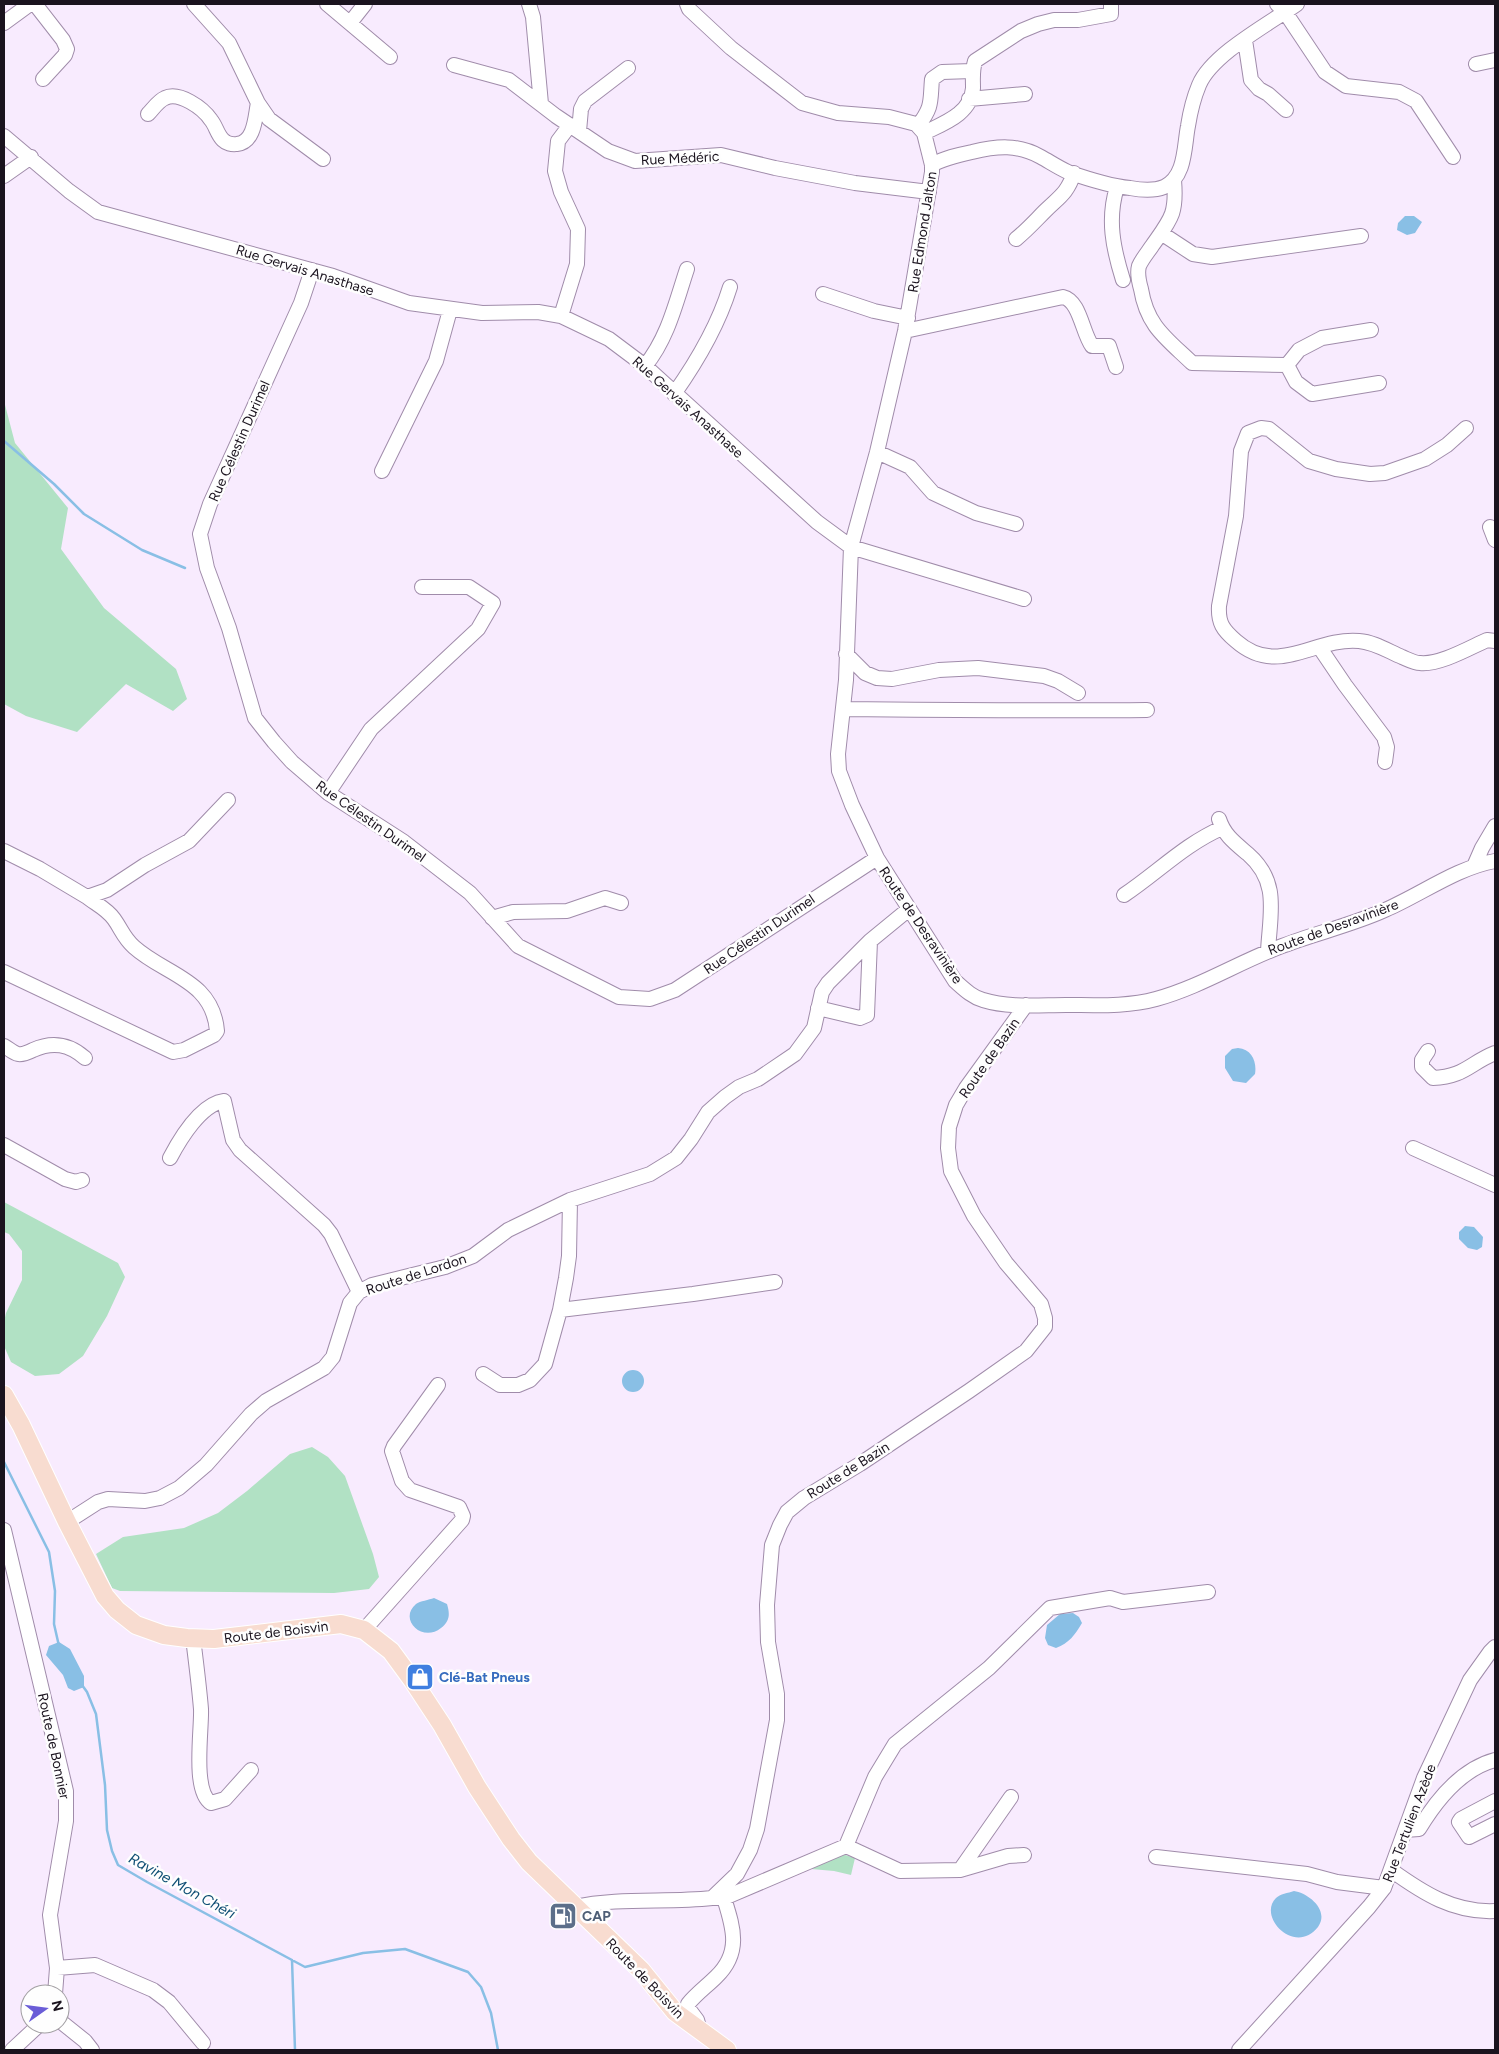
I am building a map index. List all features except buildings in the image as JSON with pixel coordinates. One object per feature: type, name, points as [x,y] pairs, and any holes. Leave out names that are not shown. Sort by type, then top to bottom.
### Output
[{"type":"main road","name":"Route de Boisvin","points":[[4,1395],[21,1425],[105,1596],[117,1610],[136,1625],[164,1635],[214,1640],[341,1624],[364,1630],[391,1651],[413,1681],[442,1725],[477,1787],[511,1839],[530,1862],[574,1907],[641,1970],[675,2012],[727,2050]]},
{"type":"street","points":[[4,23],[30,4]]},
{"type":"street","points":[[35,4],[63,40],[67,49],[60,61],[43,78]]},
{"type":"street","points":[[194,4],[229,43],[258,103],[269,119],[324,159]]},
{"type":"street","points":[[327,4],[390,57]]},
{"type":"street","points":[[350,23],[365,4]]},
{"type":"street","points":[[529,4],[533,17],[541,104]]},
{"type":"street","points":[[687,4],[689,9],[731,48],[802,103],[838,113],[889,117],[921,130],[959,114],[968,104],[973,89],[972,71],[975,61],[1021,31],[1054,20],[1078,20],[1111,14],[1111,4]]},
{"type":"street","points":[[932,165],[956,155],[992,147],[1010,146],[1033,153],[1074,174],[1117,187],[1157,189],[1166,186],[1174,180],[1180,171],[1188,124],[1199,85],[1209,70],[1218,60],[1245,40],[1281,8],[1297,4]]},
{"type":"street","points":[[1281,8],[1325,72],[1346,86],[1399,92],[1416,101],[1453,157]]},
{"type":"street","points":[[1245,40],[1251,80],[1259,90],[1268,94],[1286,110]]},
{"type":"street","points":[[1476,64],[1495,60]]},
{"type":"street","name":"Rue Médéric","points":[[454,65],[508,80],[608,151],[635,162],[721,155],[775,168],[855,183],[929,192]]},
{"type":"street","points":[[561,316],[577,264],[578,229],[561,192],[555,171],[558,141],[574,128],[585,101],[628,68]]},
{"type":"street","points":[[921,130],[931,104],[932,79],[942,72],[972,71]]},
{"type":"street","points":[[969,99],[1025,94]]},
{"type":"street","points":[[148,114],[161,100],[167,97],[181,98],[204,112],[223,140],[229,144],[236,145],[248,140],[252,134],[258,103]]},
{"type":"street","name":"Rue Edmond Jalton","points":[[851,547],[877,452],[907,325],[932,165],[921,130]]},
{"type":"street","name":"Rue Gervais Anasthase","points":[[4,136],[69,191],[98,212],[333,276],[409,303],[482,313],[538,312],[561,316],[608,339],[645,366],[816,522],[851,547],[1024,599]]},
{"type":"street","points":[[4,176],[31,157]]},
{"type":"street","points":[[1016,239],[1034,225],[1066,192],[1074,174]]},
{"type":"street","points":[[1174,180],[1176,199],[1174,212],[1139,266],[1138,276],[1147,312],[1159,332],[1192,363],[1287,365]]},
{"type":"street","points":[[1117,187],[1113,200],[1111,229],[1122,280]]},
{"type":"street","points":[[1161,233],[1193,254],[1212,257],[1361,236]]},
{"type":"street","points":[[645,366],[655,354],[672,318],[687,268]]},
{"type":"street","name":"Rue Célestin Durimel","points":[[312,270],[301,303],[210,504],[200,534],[207,568],[229,628],[256,718],[292,762],[328,793],[404,842],[470,893],[518,946],[619,997],[650,999],[675,990],[877,858]]},
{"type":"street","points":[[674,394],[691,370],[713,332],[730,286]]},
{"type":"street","points":[[823,294],[874,311],[907,325],[1063,298],[1068,299],[1075,305],[1092,346],[1109,346],[1116,366]]},
{"type":"street","points":[[382,471],[436,361],[450,310]]},
{"type":"street","points":[[1287,365],[1299,350],[1322,338],[1371,330]]},
{"type":"street","points":[[1287,365],[1296,382],[1312,394],[1379,383]]},
{"type":"street","points":[[1466,428],[1447,446],[1425,459],[1385,473],[1370,474],[1336,469],[1309,461],[1268,429],[1260,428],[1248,433],[1241,450],[1236,516],[1219,606],[1220,625],[1241,646],[1261,655],[1276,658],[1294,655],[1337,642],[1359,641],[1379,646],[1419,664],[1436,662],[1487,640],[1495,641]]},
{"type":"street","points":[[877,452],[910,468],[933,493],[976,513],[1016,524]]},
{"type":"street","name":"Route de Desravinière","points":[[851,547],[846,680],[838,754],[839,770],[852,805],[877,858],[955,981],[970,994],[982,1000],[998,1004],[1026,1005],[1125,1004],[1155,1000],[1268,951],[1386,910],[1475,864],[1495,861]]},
{"type":"street","points":[[328,793],[371,729],[478,629],[492,603],[469,587],[422,587]]},
{"type":"street","points":[[1320,648],[1384,737],[1387,747],[1385,762]]},
{"type":"street","points":[[846,654],[864,673],[876,678],[892,679],[932,671],[978,668],[1044,676],[1058,681],[1078,693]]},
{"type":"street","points":[[843,709],[1147,710]]},
{"type":"street","points":[[87,897],[107,890],[145,865],[189,841],[228,800]]},
{"type":"street","points":[[1124,895],[1149,879],[1189,845],[1220,823],[1227,836],[1257,862],[1270,885],[1272,896],[1268,951]]},
{"type":"street","points":[[1475,864],[1495,826]]},
{"type":"street","points":[[4,851],[40,869],[106,910],[114,919],[124,938],[140,952],[194,984],[206,999],[214,1015],[217,1031],[214,1036],[184,1050],[173,1052],[4,972]]},
{"type":"street","points":[[492,918],[513,912],[566,911],[606,898],[621,902]]},
{"type":"street","name":"Route de Lordon","points":[[67,1522],[98,1502],[108,1499],[145,1501],[160,1498],[179,1488],[206,1465],[251,1414],[266,1401],[324,1368],[334,1357],[350,1303],[359,1292],[372,1285],[445,1267],[473,1256],[508,1230],[570,1200],[650,1174],[676,1158],[708,1112],[724,1097],[739,1087],[758,1079],[795,1054],[814,1028],[822,992],[828,983],[870,941],[909,909]]},
{"type":"street","points":[[818,1008],[860,1018],[867,1015],[870,941]]},
{"type":"street","points":[[998,1004],[1011,1026]]},
{"type":"street","name":"Route de Bazin","points":[[718,1898],[737,1874],[750,1850],[758,1829],[778,1720],[777,1694],[768,1642],[767,1604],[772,1545],[787,1512],[804,1498],[860,1464],[1026,1351],[1045,1327],[1046,1318],[1041,1304],[1006,1263],[974,1216],[952,1171],[948,1148],[949,1127],[956,1105],[966,1088],[1026,1005]]},
{"type":"street","points":[[4,1046],[18,1054],[24,1054],[47,1044],[56,1044],[76,1050],[85,1058]]},
{"type":"street","points":[[1428,1051],[1422,1060],[1422,1067],[1433,1078],[1455,1075],[1495,1053]]},
{"type":"street","points":[[170,1158],[185,1131],[216,1102],[224,1101],[233,1140],[240,1150],[324,1225],[331,1234],[359,1292]]},
{"type":"street","points":[[4,1145],[65,1179],[76,1182],[82,1180]]},
{"type":"street","points":[[1413,1148],[1495,1185]]},
{"type":"street","points":[[483,1374],[500,1385],[518,1385],[530,1380],[545,1364],[560,1310],[569,1256],[570,1200]]},
{"type":"street","points":[[560,1310],[684,1296],[776,1282]]},
{"type":"street","points":[[364,1630],[462,1520],[463,1516],[459,1507],[410,1490],[402,1481],[392,1452],[394,1446],[438,1384]]},
{"type":"street","name":"Route de Bonnier","points":[[4,1530],[8,1561],[66,1798],[66,1821],[50,1915],[58,1968],[56,1984]]},
{"type":"street","points":[[574,1907],[615,1900],[718,1898],[846,1846],[875,1777],[895,1744],[990,1668],[1050,1608],[1110,1598],[1123,1602],[1208,1592]]},
{"type":"street","points":[[193,1638],[201,1707],[201,1784],[206,1800],[211,1803],[225,1799],[251,1770]]},
{"type":"street","name":"Rue Tertulien Azède","points":[[1239,2050],[1384,1888],[1424,1778],[1470,1680],[1495,1648]]},
{"type":"street","points":[[1405,1830],[1419,1829],[1433,1806],[1463,1775],[1483,1763],[1495,1760]]},
{"type":"street","points":[[960,1870],[1011,1797]]},
{"type":"street","points":[[1495,1801],[1461,1819],[1459,1822],[1469,1837],[1495,1824]]},
{"type":"street","points":[[846,1846],[900,1870],[960,1870],[1008,1856],[1024,1855]]},
{"type":"street","points":[[1156,1857],[1307,1874],[1337,1882],[1384,1888]]},
{"type":"street","points":[[1391,1870],[1442,1902],[1469,1909],[1495,1911]]},
{"type":"street","points":[[701,2032],[697,2020],[688,2008],[688,2004],[725,1967],[734,1945],[734,1933],[718,1898]]},
{"type":"street","points":[[58,1968],[95,1965],[153,1990],[169,2002],[203,2043]]},
{"type":"street","points":[[70,2029],[92,2050]]},
{"type":"street","points":[[12,2050],[29,2034]]},
{"type":"green space","points":[[4,401],[15,443],[68,508],[61,549],[104,608],[176,669],[187,699],[173,711],[126,684],[77,732],[26,716],[4,704]]},
{"type":"green space","points":[[4,1202],[118,1263],[125,1277],[107,1316],[83,1356],[59,1374],[35,1376],[11,1362],[4,1346],[6,1313],[22,1280],[22,1251],[9,1234],[4,1232]]},
{"type":"green space","points":[[312,1447],[328,1457],[345,1476],[373,1554],[379,1577],[369,1589],[334,1593],[120,1591],[112,1588],[96,1554],[123,1537],[184,1528],[218,1513],[290,1454]]},
{"type":"green space","points":[[842,1854],[855,1858],[851,1875],[811,1869],[817,1859]]},
{"type":"water","points":[[1405,216],[1414,216],[1422,222],[1415,233],[1407,235],[1397,230],[1398,223]]},
{"type":"water","points":[[1238,1048],[1250,1054],[1255,1065],[1255,1074],[1246,1083],[1233,1081],[1225,1068],[1225,1056],[1232,1049]]},
{"type":"water","points":[[1465,1226],[1474,1227],[1483,1237],[1482,1247],[1477,1250],[1468,1248],[1459,1239],[1459,1232]]},
{"type":"water","points":[[633,1370],[641,1373],[644,1381],[641,1389],[633,1392],[625,1389],[622,1381],[625,1373]]},
{"type":"water","points":[[434,1598],[447,1604],[448,1620],[441,1628],[434,1632],[420,1631],[411,1622],[411,1610],[416,1604]]},
{"type":"water","points":[[1073,1613],[1079,1617],[1082,1623],[1074,1635],[1065,1644],[1056,1648],[1048,1645],[1045,1638],[1047,1625],[1060,1614]]},
{"type":"water","points":[[59,1642],[70,1649],[84,1676],[84,1687],[74,1691],[68,1688],[63,1675],[46,1655],[49,1646]]},
{"type":"water","points":[[1294,1891],[1300,1892],[1316,1903],[1321,1914],[1321,1921],[1318,1927],[1309,1935],[1290,1936],[1281,1930],[1271,1915],[1271,1906],[1276,1898]]},
{"type":"waterway","points":[[4,441],[54,484],[84,514],[142,550],[185,568]]},
{"type":"waterway","name":"Ravine Mon Chéri","points":[[4,1462],[49,1552],[55,1591],[54,1624],[59,1646]]},
{"type":"waterway","name":"Ravine Mon Chéri","points":[[82,1685],[96,1714],[105,1785],[107,1830],[112,1851],[118,1865],[305,1967],[363,1953],[405,1949],[468,1972],[481,1987],[491,2013],[498,2050]]},
{"type":"waterway","points":[[292,1960],[295,2050]]},
{"type":"place","name":"Clé-Bat Pneus","points":[[420,1677]]},
{"type":"place","name":"CAP","points":[[563,1916]]}]
